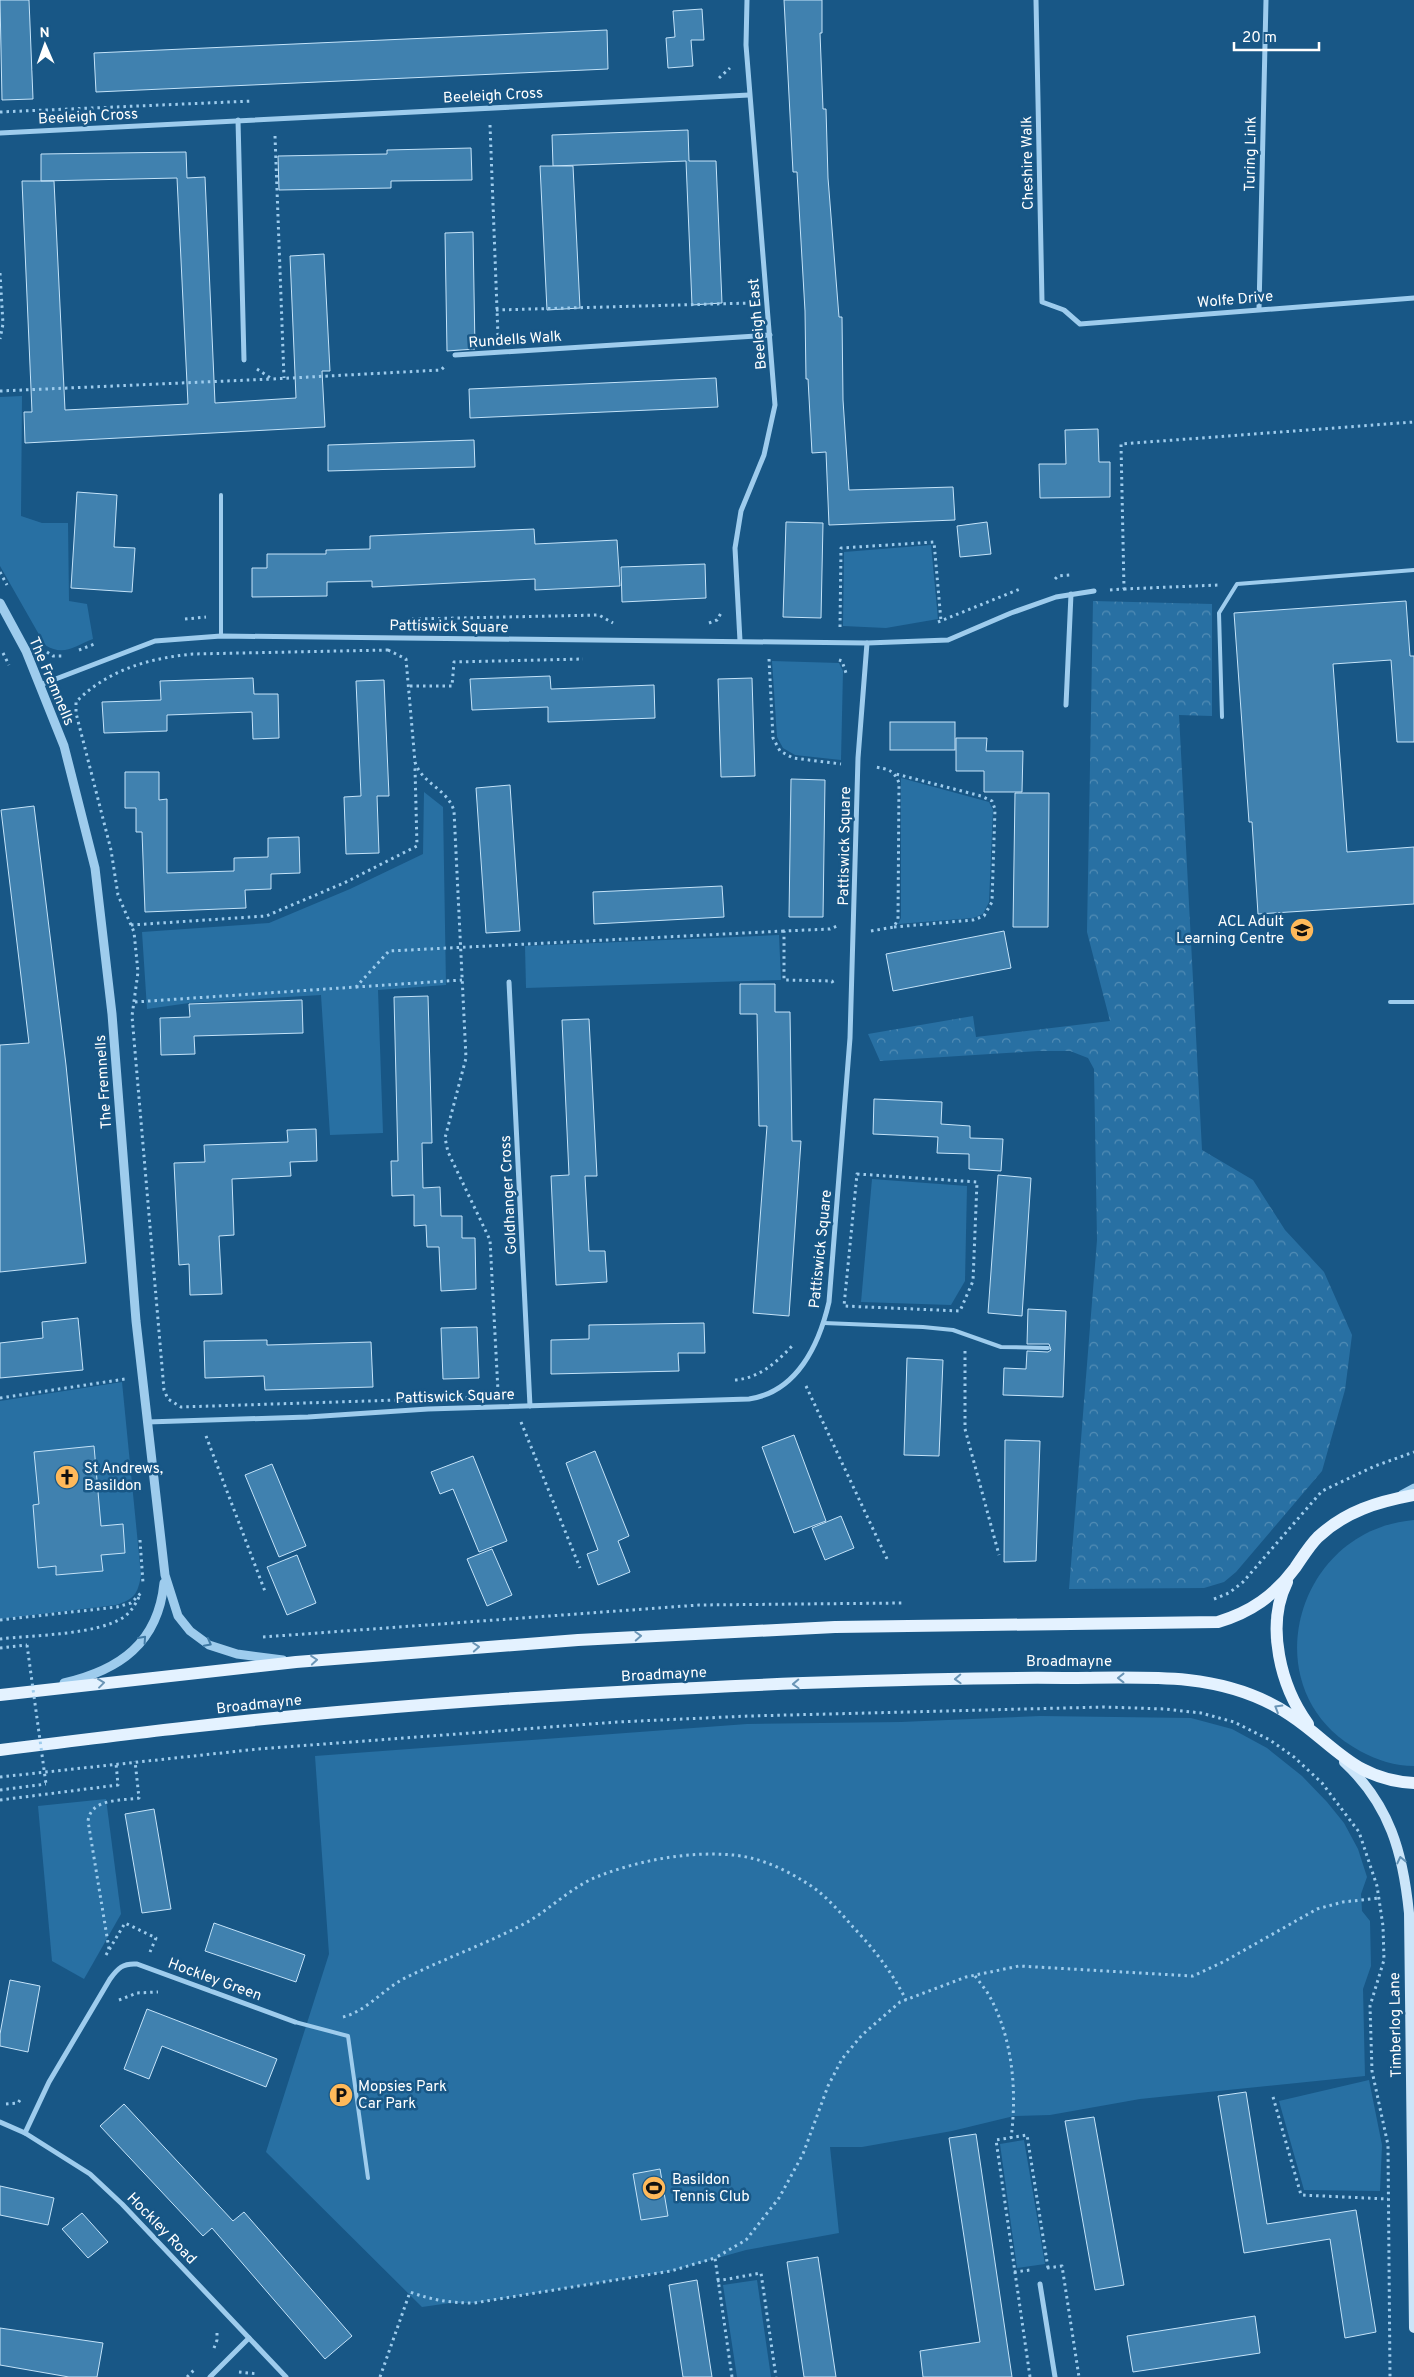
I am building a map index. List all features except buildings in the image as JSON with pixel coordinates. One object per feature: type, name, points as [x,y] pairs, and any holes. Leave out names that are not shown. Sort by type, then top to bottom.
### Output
[{"type":"main road","name":"Broadmayne","points":[[0,1695],[296,1662],[578,1640],[854,1627],[1218,1622],[1255,1608],[1269,1597],[1293,1570],[1316,1539],[1352,1512],[1380,1501],[1414,1495]]},
{"type":"main road","name":"Broadmayne","points":[[1293,1570],[1283,1590],[1279,1609],[1279,1649],[1290,1694],[1317,1736]]},
{"type":"main road","name":"Broadmayne","points":[[0,1750],[312,1715],[518,1698],[684,1688],[1004,1678],[1154,1678],[1216,1684],[1267,1701],[1292,1716],[1328,1747],[1351,1763],[1373,1775],[1400,1783],[1414,1783]]},
{"type":"main road","name":"Timberlog Lane","points":[[1328,1747],[1354,1772],[1383,1809],[1401,1857],[1406,1882],[1409,1913],[1414,2328]]},
{"type":"street","name":"Beeleigh East","points":[[740,641],[735,548],[741,511],[764,455],[772,426],[775,405],[749,95],[746,45],[747,0]]},
{"type":"street","name":"Cheshire Walk","points":[[1036,0],[1042,302],[1064,310]]},
{"type":"street","name":"Turing Link","points":[[1259,309],[1266,0]]},
{"type":"street","name":"Beeleigh Cross","points":[[0,133],[749,95]]},
{"type":"street","points":[[238,120],[244,360]]},
{"type":"street","name":"Wolfe Drive","points":[[1064,310],[1080,324],[1414,298]]},
{"type":"street","name":"Rundells Walk","points":[[455,355],[770,335]]},
{"type":"street","name":"Pattiswick Square","points":[[40,685],[155,642],[221,636],[867,643],[948,640],[1010,612],[1056,597],[1094,591]]},
{"type":"street","points":[[1066,706],[1071,594]]},
{"type":"street","name":"The Fremnells","points":[[0,603],[26,651],[64,746],[95,868],[112,1014],[126,1213],[147,1422],[165,1575],[178,1616],[190,1631],[209,1645],[237,1654],[296,1662]]},
{"type":"street","name":"Pattiswick Square","points":[[147,1422],[749,1399],[766,1396],[779,1389],[803,1364],[824,1323],[829,1302],[838,1203],[850,1038],[858,758],[867,643]]},
{"type":"street","name":"Goldhanger Cross","points":[[509,982],[530,1406]]},
{"type":"street","points":[[1380,1501],[1414,1486]]},
{"type":"street","name":"The Fremnells","points":[[21,1693],[72,1681],[114,1665],[132,1651],[146,1637],[156,1622],[162,1602],[165,1575]]},
{"type":"street","name":"Hockley Green","points":[[25,2133],[49,2082],[110,1979],[117,1969],[126,1963],[137,1964],[295,2022]]},
{"type":"street","name":"Hockley Road","points":[[0,2122],[25,2133],[90,2174],[122,2204],[286,2377]]},
{"type":"street","points":[[1040,2284],[1055,2377]]},
{"type":"street","points":[[210,2377],[250,2338]]},
{"type":"lane","points":[[221,495],[221,636]]},
{"type":"lane","points":[[1222,718],[1219,613],[1237,584],[1414,570]]},
{"type":"lane","points":[[1390,1002],[1414,1002]]},
{"type":"lane","points":[[824,1323],[923,1326],[953,1330],[1001,1347],[1048,1348]]},
{"type":"lane","name":"Hockley Green","points":[[295,2022],[348,2036],[368,2178]]},
{"type":"path","points":[[713,80],[721,78],[728,72],[732,64]]},
{"type":"path","points":[[0,112],[257,101]]},
{"type":"path","points":[[490,118],[498,342]]},
{"type":"path","points":[[274,128],[284,378]]},
{"type":"path","points":[[0,273],[4,324],[0,340]]},
{"type":"path","points":[[496,310],[753,302],[753,308]]},
{"type":"path","name":"Rundells Walk","points":[[0,391],[441,370],[455,355]]},
{"type":"path","points":[[244,360],[272,379]]},
{"type":"path","points":[[236,371],[236,380]]},
{"type":"path","points":[[1124,589],[1122,444],[1414,422]]},
{"type":"path","points":[[830,630],[840,630],[841,548],[934,542],[940,621]]},
{"type":"path","points":[[0,572],[10,589]]},
{"type":"path","points":[[1050,582],[1058,576]]},
{"type":"path","points":[[1094,591],[1237,584]]},
{"type":"path","points":[[936,623],[994,598],[1026,588]]},
{"type":"path","points":[[708,624],[716,620],[722,607]]},
{"type":"path","points":[[409,619],[599,615],[615,624]]},
{"type":"path","points":[[179,620],[221,616]]},
{"type":"path","points":[[74,652],[104,640]]},
{"type":"path","points":[[0,647],[12,671]]},
{"type":"path","points":[[42,648],[54,656],[68,655]]},
{"type":"path","points":[[131,925],[266,916],[344,883],[417,846],[415,762],[406,658],[388,650],[193,654],[165,657],[127,668],[98,682],[76,702],[76,713],[111,850],[118,895],[134,932],[138,972],[132,1016],[141,1140],[164,1390],[168,1399],[181,1407],[191,1408],[492,1397],[498,1391],[499,1384],[490,1240],[448,1152],[445,1138],[466,1058],[454,810],[452,803],[423,778],[415,762]]},
{"type":"path","points":[[759,659],[777,658]]},
{"type":"path","points":[[409,686],[452,686],[454,662],[584,659]]},
{"type":"path","points":[[768,659],[773,738],[780,751],[792,758],[844,764]]},
{"type":"path","points":[[833,659],[842,661],[846,678]]},
{"type":"path","points":[[868,932],[894,927],[973,920],[984,916],[992,902],[995,809],[992,801],[981,796],[896,774],[890,770],[874,767],[870,762]]},
{"type":"path","points":[[894,927],[898,919],[899,783],[896,774]]},
{"type":"path","points":[[356,987],[389,951],[830,929],[839,924],[840,920]]},
{"type":"path","points":[[784,930],[784,980],[832,981],[833,990]]},
{"type":"path","points":[[135,1002],[462,980]]},
{"type":"path","points":[[854,1166],[857,1174],[844,1306],[960,1311],[973,1281],[977,1182],[857,1174]]},
{"type":"path","points":[[729,1381],[748,1379],[763,1371],[795,1343]]},
{"type":"path","points":[[965,1349],[965,1429],[999,1555]]},
{"type":"path","points":[[125,1369],[127,1389]]},
{"type":"path","points":[[0,1398],[126,1379]]},
{"type":"path","points":[[801,1390],[810,1382]]},
{"type":"path","points":[[806,1385],[888,1561]]},
{"type":"path","points":[[511,1421],[531,1420]]},
{"type":"path","points":[[521,1421],[580,1568]]},
{"type":"path","points":[[205,1433],[266,1594]]},
{"type":"path","points":[[199,1434],[215,1433]]},
{"type":"path","points":[[1212,1600],[1229,1593],[1243,1582],[1322,1491],[1375,1466],[1414,1452]]},
{"type":"path","points":[[0,1639],[97,1628],[125,1617],[134,1608],[142,1592],[144,1576],[139,1531]]},
{"type":"path","points":[[0,1620],[117,1608],[131,1603],[142,1592]]},
{"type":"path","points":[[260,1637],[699,1605],[905,1603]]},
{"type":"path","points":[[0,1648],[27,1645],[46,1784],[0,1790]]},
{"type":"path","points":[[0,1777],[135,1760],[474,1732],[740,1716],[1058,1707],[1183,1710],[1201,1712],[1234,1722],[1270,1740],[1294,1757],[1322,1784],[1359,1832],[1379,1898],[1384,1960],[1370,2006],[1372,2071],[1388,2145],[1390,2377]]},
{"type":"path","points":[[110,1950],[88,1821],[89,1814],[99,1804],[139,1798],[135,1760]]},
{"type":"path","points":[[0,1800],[118,1785],[116,1763]]},
{"type":"path","points":[[337,2018],[354,2014],[403,1979],[530,1921],[568,1892],[598,1876],[646,1862],[691,1856],[733,1855],[769,1864],[805,1881],[841,1913],[873,1948],[896,1979],[906,2000]]},
{"type":"path","points":[[380,2377],[410,2292],[432,2300],[474,2303],[670,2271],[715,2258],[746,2240],[779,2198],[803,2154],[828,2086],[842,2059],[862,2035],[900,2002],[975,1976],[1020,1966],[1192,1976],[1225,1961],[1317,1909],[1343,1902],[1379,1898]]},
{"type":"path","points":[[104,1958],[125,1924],[156,1938],[149,1955],[158,1958]]},
{"type":"path","points":[[975,1976],[992,2001],[1004,2033],[1012,2070],[1014,2116],[1011,2138]]},
{"type":"path","points":[[113,2002],[137,1993],[166,1992]]},
{"type":"path","points":[[0,2103],[18,2103],[25,2095]]},
{"type":"path","points":[[1273,2097],[1301,2195],[1388,2199]]},
{"type":"path","points":[[1030,2377],[996,2140],[1027,2135],[1048,2268]]},
{"type":"path","points":[[715,2258],[732,2377]]},
{"type":"path","points":[[717,2281],[761,2273],[776,2377]]},
{"type":"path","points":[[212,2352],[217,2340],[215,2324]]},
{"type":"path","points":[[186,2377],[200,2364]]},
{"type":"path","points":[[232,2375],[250,2372],[263,2377]]},
{"type":"green space","points":[[22,396],[21,516],[42,523],[68,523],[69,601],[87,604],[93,639],[64,650],[58,650],[45,645],[0,566],[0,397]]},
{"type":"green space","points":[[931,545],[938,619],[886,628],[843,626],[844,552]]},
{"type":"green space","points":[[1093,601],[1212,604],[1212,716],[1179,715],[1202,1150],[1253,1180],[1285,1230],[1324,1272],[1352,1335],[1345,1390],[1322,1471],[1236,1572],[1224,1582],[1204,1588],[1069,1589],[1097,1240],[1094,1069],[1088,1058],[1070,1051],[1038,1051],[880,1061],[868,1034],[973,1016],[976,1037],[1110,1021],[1087,932]]},
{"type":"green space","points":[[772,661],[839,663],[843,671],[841,760],[795,755],[783,748],[777,737]]},
{"type":"green space","points":[[901,778],[989,802],[993,810],[989,902],[983,914],[973,918],[898,924],[901,918]]},
{"type":"green space","points":[[424,792],[443,807],[446,985],[378,990],[383,1133],[330,1135],[321,995],[189,1003],[147,1009],[142,932],[269,923],[350,889],[423,854]]},
{"type":"green space","points":[[779,935],[781,980],[526,988],[525,946]]},
{"type":"green space","points":[[872,1179],[967,1186],[965,1281],[951,1305],[861,1302]]},
{"type":"green space","points":[[122,1382],[141,1575],[137,1591],[131,1598],[116,1605],[0,1619],[0,1401]]},
{"type":"green space","points":[[1414,1520],[1414,1766],[1407,1766],[1380,1760],[1360,1751],[1326,1725],[1305,1692],[1297,1655],[1301,1618],[1315,1582],[1339,1552],[1372,1530]]},
{"type":"green space","points":[[1040,1716],[1191,1718],[1232,1729],[1267,1748],[1302,1776],[1327,1802],[1344,1823],[1358,1849],[1367,1877],[1361,1894],[1362,1911],[1370,1921],[1371,1966],[1363,1989],[1365,2076],[1140,2099],[1050,2115],[1014,2116],[952,2131],[862,2147],[830,2147],[839,2233],[746,2250],[671,2271],[474,2303],[450,2303],[422,2307],[266,2152],[329,1954],[315,1756],[747,1724],[901,1722]]},
{"type":"green space","points":[[106,1799],[121,1914],[84,1979],[52,1961],[38,1806]]},
{"type":"green space","points":[[1369,2080],[1382,2145],[1380,2191],[1304,2190],[1279,2101]]},
{"type":"green space","points":[[1024,2140],[1045,2264],[1017,2268],[1000,2144]]},
{"type":"green space","points":[[757,2280],[771,2377],[737,2377],[723,2285]]},
{"type":"place","name":"ACL Adult Learning Centre","points":[[1302,930]]},
{"type":"place","name":"St Andrews, Basildon","points":[[67,1477]]},
{"type":"place","name":"Mopsies Park Car Park","points":[[341,2095]]},
{"type":"place","name":"Basildon Tennis Club","points":[[654,2188]]}]
